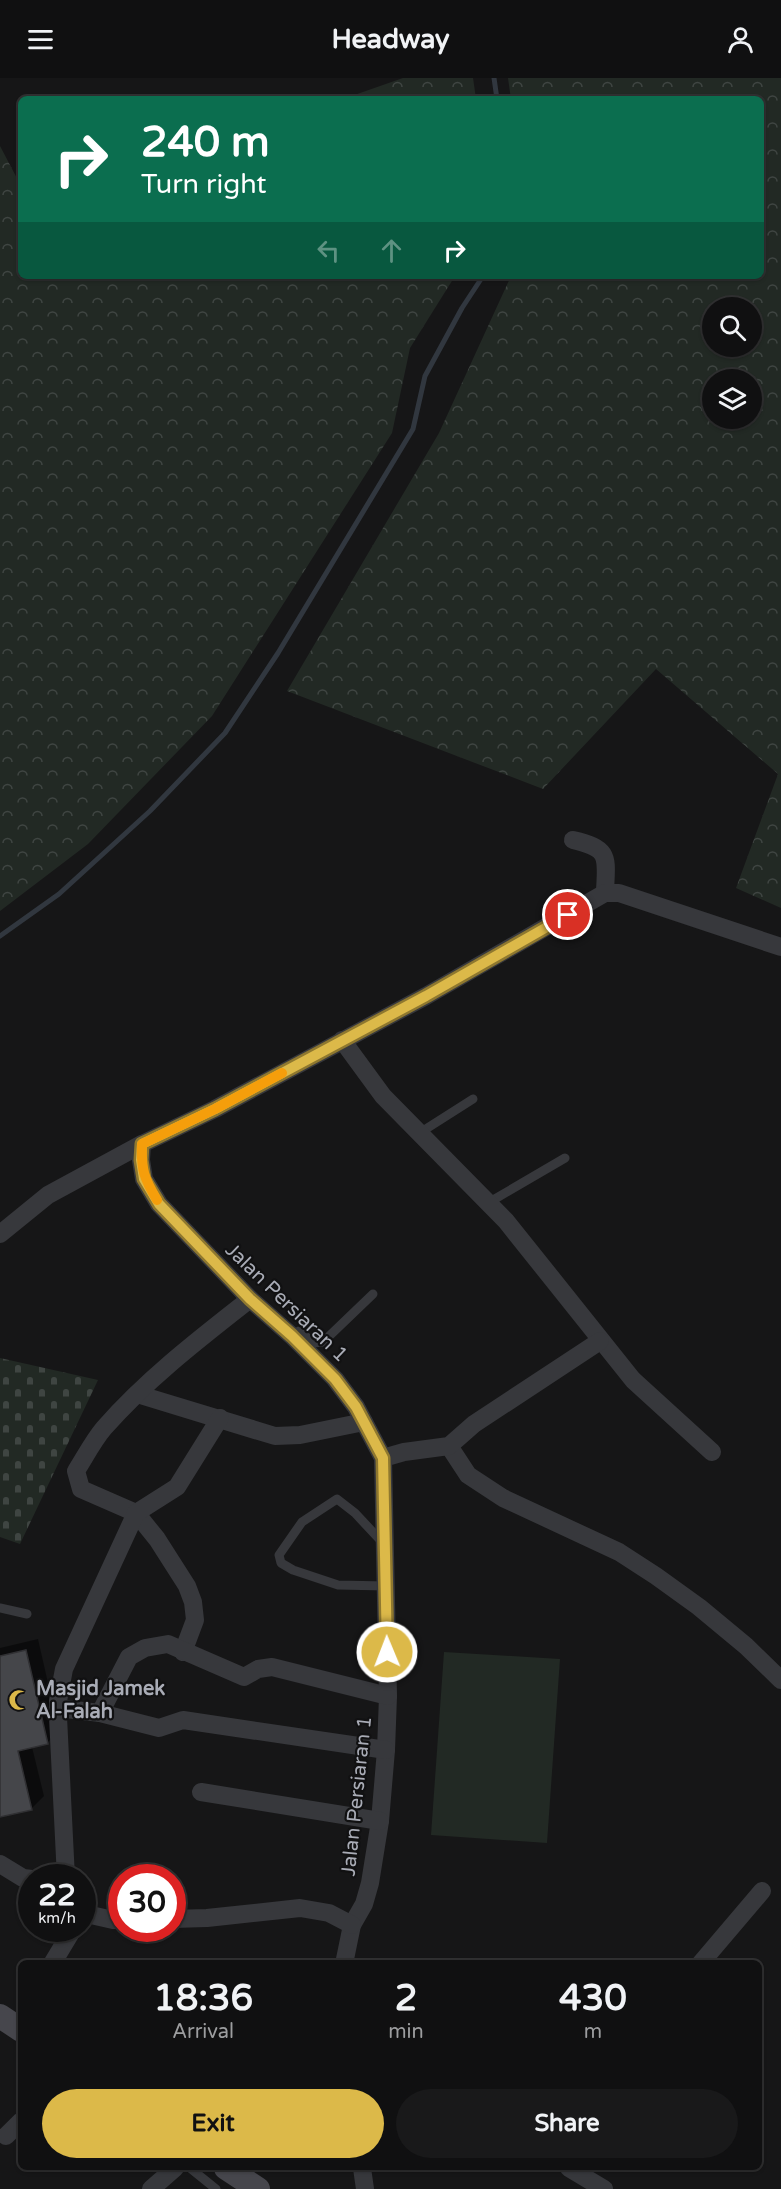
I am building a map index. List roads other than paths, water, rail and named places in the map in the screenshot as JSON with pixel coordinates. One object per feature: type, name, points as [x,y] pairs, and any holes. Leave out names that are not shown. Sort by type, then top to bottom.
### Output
[{"type":"main road","points":[[229,2170],[258,2189]]},
{"type":"street","points":[[573,840],[600,848],[604,855],[605,893]]},
{"type":"street","points":[[0,1234],[48,1195],[142,1144],[215,1109],[442,987],[605,893],[620,893],[781,947]]},
{"type":"street","points":[[342,1040],[383,1096],[506,1221],[633,1380],[712,1452]]},
{"type":"street","name":"Jalan Persiaran 1","points":[[142,1144],[141,1160],[144,1179],[159,1204],[250,1299],[296,1333],[356,1407],[383,1458],[388,1696],[386,1750],[380,1821],[370,1883],[364,1904],[352,1925],[345,1960]]},
{"type":"street","points":[[183,1652],[195,1620],[193,1602],[187,1586],[157,1539],[136,1513],[81,1489],[76,1472],[102,1430],[137,1394],[171,1362],[250,1299]]},
{"type":"street","points":[[383,1458],[404,1452],[449,1446],[474,1424],[600,1341]]},
{"type":"street","points":[[137,1394],[275,1436],[300,1435],[364,1422]]},
{"type":"street","points":[[65,1864],[58,1708],[64,1670],[136,1513],[177,1487],[220,1418]]},
{"type":"street","points":[[449,1446],[468,1475],[503,1498],[619,1552],[656,1576],[699,1607],[746,1646],[781,1680]]},
{"type":"street","points":[[100,1713],[129,1657],[145,1648],[168,1644],[244,1677],[258,1670],[272,1667],[388,1696]]},
{"type":"street","points":[[58,1708],[100,1713],[159,1728],[183,1720],[386,1750]]},
{"type":"street","points":[[201,1792],[380,1821]]},
{"type":"street","points":[[0,1864],[18,1875]]},
{"type":"street","points":[[703,1960],[762,1892]]},
{"type":"street","points":[[186,1919],[300,1908],[329,1913],[352,1925]]},
{"type":"street","points":[[54,1960],[65,1942]]},
{"type":"street","points":[[6,2136],[18,2124]]},
{"type":"street","points":[[151,2189],[173,2170]]},
{"type":"street","points":[[362,2170],[365,2189]]},
{"type":"street","points":[[571,2170],[581,2183],[604,2189]]},
{"type":"lane","points":[[418,1134],[473,1099]]},
{"type":"lane","points":[[488,1203],[565,1158]]},
{"type":"lane","points":[[296,1333],[314,1343],[323,1342],[373,1294]]},
{"type":"lane","points":[[386,1546],[355,1513],[337,1499],[302,1522],[279,1555],[281,1563],[293,1570],[338,1585],[386,1586]]},
{"type":"lane","points":[[0,1608],[27,1614]]},
{"type":"lane","points":[[192,2170],[216,2189]]},
{"type":"waterway","points":[[494,78],[497,96]]},
{"type":"waterway","points":[[0,936],[59,894],[150,811],[225,733],[278,653],[413,429],[425,376],[462,308],[481,279]]},
{"type":"place","name":"Masjid Jamek Al-Falah","points":[[19,1700]]}]
